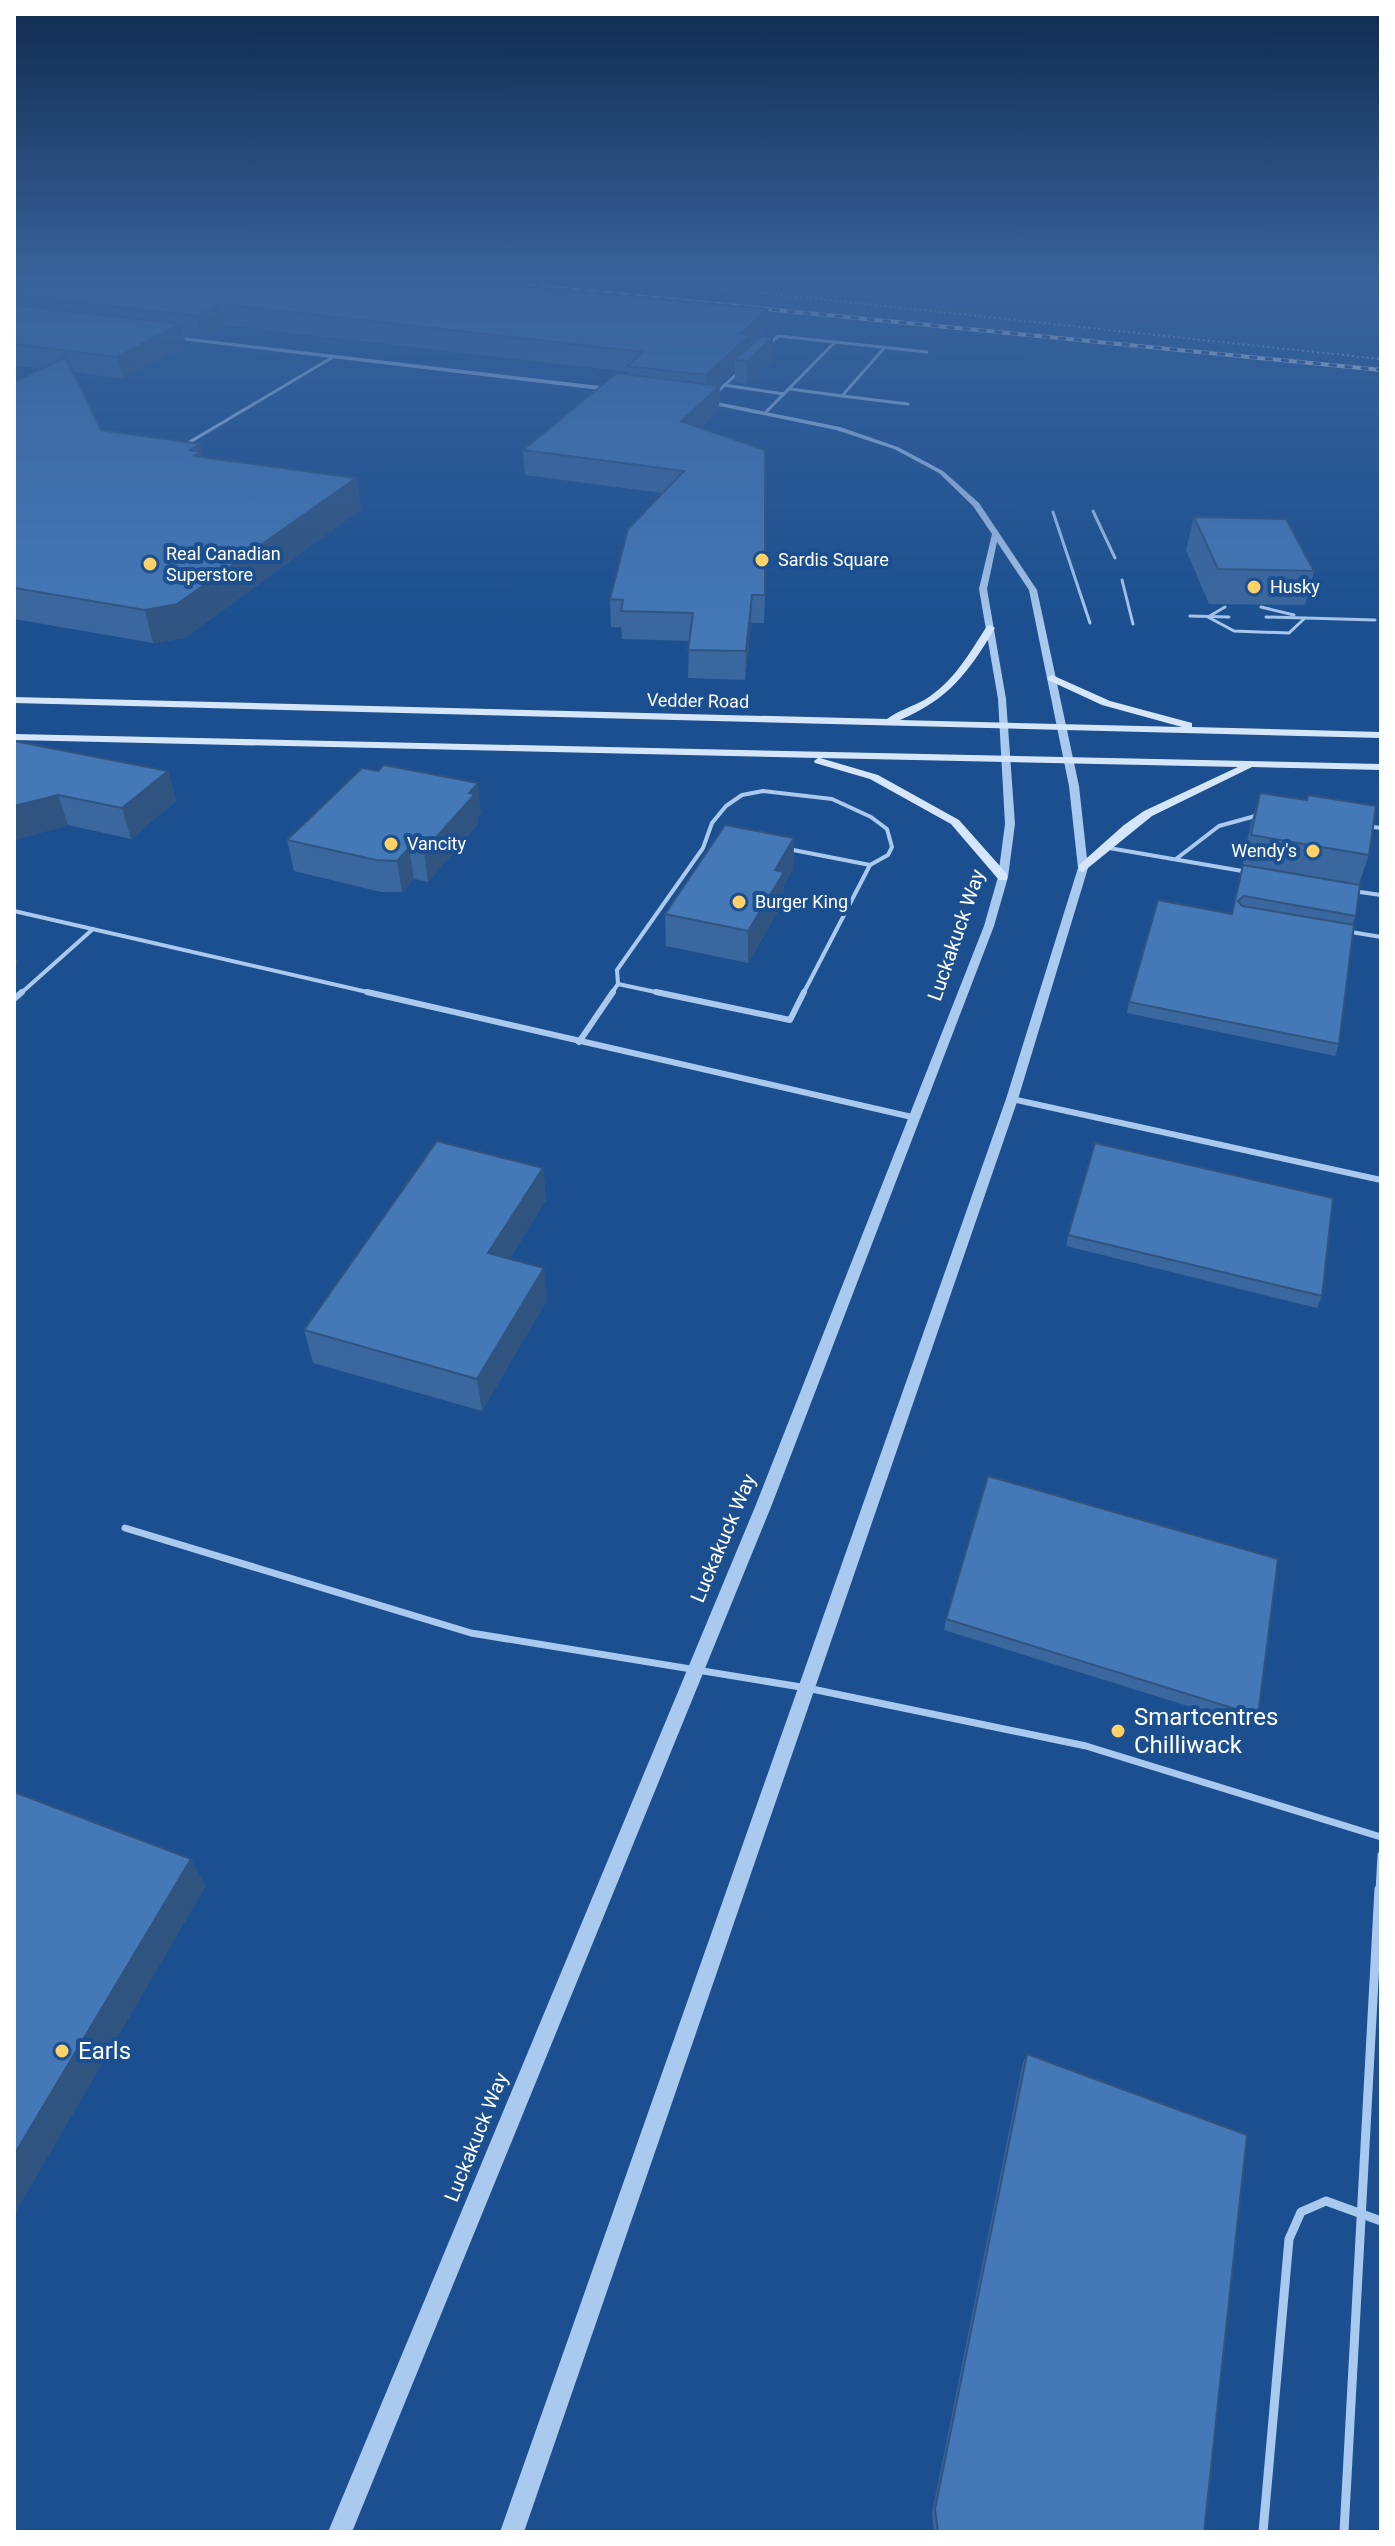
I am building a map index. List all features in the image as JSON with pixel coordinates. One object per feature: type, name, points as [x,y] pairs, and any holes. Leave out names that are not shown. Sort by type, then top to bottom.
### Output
[{"type":"main road","points":[[883,722],[938,698],[964,673],[990,628]]},
{"type":"main road","points":[[1052,678],[1106,703],[1213,731]]},
{"type":"main road","name":"Vedder Road","points":[[14,700],[1381,735]]},
{"type":"main road","points":[[14,737],[1381,767]]},
{"type":"main road","points":[[798,755],[874,777],[955,822],[1003,877]]},
{"type":"main road","points":[[1083,868],[1109,848],[1133,823],[1176,798],[1252,765]]},
{"type":"street","points":[[512,2532],[1012,1099],[1083,868],[1069,760],[1033,590],[976,505],[941,472],[896,448],[838,428],[694,400]]},
{"type":"street","name":"Luckakuck Way","points":[[340,2532],[763,1507],[912,1117],[989,926],[1003,877],[1010,824],[1002,699],[983,589],[995,535]]},
{"type":"lane","points":[[180,448],[266,397]]},
{"type":"lane","points":[[707,402],[712,397]]},
{"type":"lane","points":[[766,412],[781,397]]},
{"type":"lane","points":[[849,397],[908,404]]},
{"type":"lane","points":[[1093,511],[1115,558]]},
{"type":"lane","points":[[1053,512],[1090,623]]},
{"type":"lane","points":[[1122,580],[1133,624]]},
{"type":"lane","points":[[1208,617],[1225,607]]},
{"type":"lane","points":[[1261,607],[1305,618]]},
{"type":"lane","points":[[1190,616],[1229,617]]},
{"type":"lane","points":[[1208,617],[1234,631],[1289,633],[1305,618]]},
{"type":"lane","points":[[1266,617],[1375,620]]},
{"type":"lane","points":[[579,1042],[618,984],[617,970],[703,848],[712,823],[726,806],[742,795],[763,791],[791,792],[832,799],[861,812],[887,829],[892,847],[888,855],[870,865],[790,1020],[618,984]]},
{"type":"lane","points":[[1175,859],[1219,826],[1248,815],[1263,815]]},
{"type":"lane","points":[[1353,824],[1381,828]]},
{"type":"lane","points":[[779,847],[870,865]]},
{"type":"lane","points":[[1109,848],[1249,872]]},
{"type":"lane","points":[[1352,890],[1381,895]]},
{"type":"lane","points":[[14,911],[912,1117]]},
{"type":"lane","points":[[14,999],[93,929]]},
{"type":"lane","points":[[1334,929],[1381,937]]},
{"type":"lane","points":[[1012,1099],[1381,1180]]},
{"type":"lane","points":[[125,1528],[471,1633],[807,1688],[1086,1746],[1381,1837]]},
{"type":"lane","points":[[1344,2532],[1381,1855]]},
{"type":"lane","points":[[1263,2532],[1289,2239],[1301,2212],[1326,2201],[1381,2221]]},
{"type":"building","name":"Real Canadian Superstore","points":[[14,397],[85,397],[101,430],[201,444],[190,450],[201,452],[194,456],[356,478],[177,604],[145,610],[14,588]]},
{"type":"building","points":[[588,397],[708,397],[681,421],[765,450],[765,595],[752,595],[746,651],[688,650],[693,613],[621,611],[623,600],[610,599],[628,529],[684,471],[523,450]]},
{"type":"building","points":[[1194,517],[1286,519],[1314,571],[1218,569]]},
{"type":"building","points":[[14,741],[168,771],[122,808],[58,795],[14,806]]},
{"type":"building","points":[[384,765],[478,783],[469,793],[475,794],[424,851],[409,848],[397,861],[376,860],[287,840],[362,768],[378,771]]},
{"type":"building","points":[[1260,793],[1307,800],[1308,795],[1376,806],[1369,855],[1251,835]]},
{"type":"building","points":[[725,825],[794,838],[775,870],[784,872],[748,931],[665,914]]},
{"type":"building","points":[[1243,865],[1360,885],[1356,916],[1244,896],[1238,901],[1242,906],[1354,925],[1339,1044],[1129,1002],[1158,900],[1232,914]]},
{"type":"building","points":[[437,1141],[543,1168],[488,1253],[544,1268],[477,1379],[304,1330]]},
{"type":"building","points":[[1095,1143],[1333,1198],[1322,1296],[1068,1235]]},
{"type":"building","points":[[988,1476],[1278,1559],[1258,1716],[946,1619]]},
{"type":"building","name":"Earls","points":[[14,1792],[191,1859],[14,2155]]},
{"type":"building","points":[[1027,2054],[1247,2135],[1204,2532],[938,2532],[935,2509]]},
{"type":"place","name":"Sardis Square","points":[[762,560]]},
{"type":"place","name":"Real Canadian Superstore","points":[[150,564]]},
{"type":"place","name":"Husky","points":[[1254,587]]},
{"type":"place","name":"Vancity","points":[[391,844]]},
{"type":"place","name":"Wendy's","points":[[1313,851]]},
{"type":"place","name":"Burger King","points":[[739,902]]},
{"type":"place","name":"Smartcentres Chilliwack","points":[[1118,1731]]},
{"type":"place","name":"Earls","points":[[62,2051]]}]
